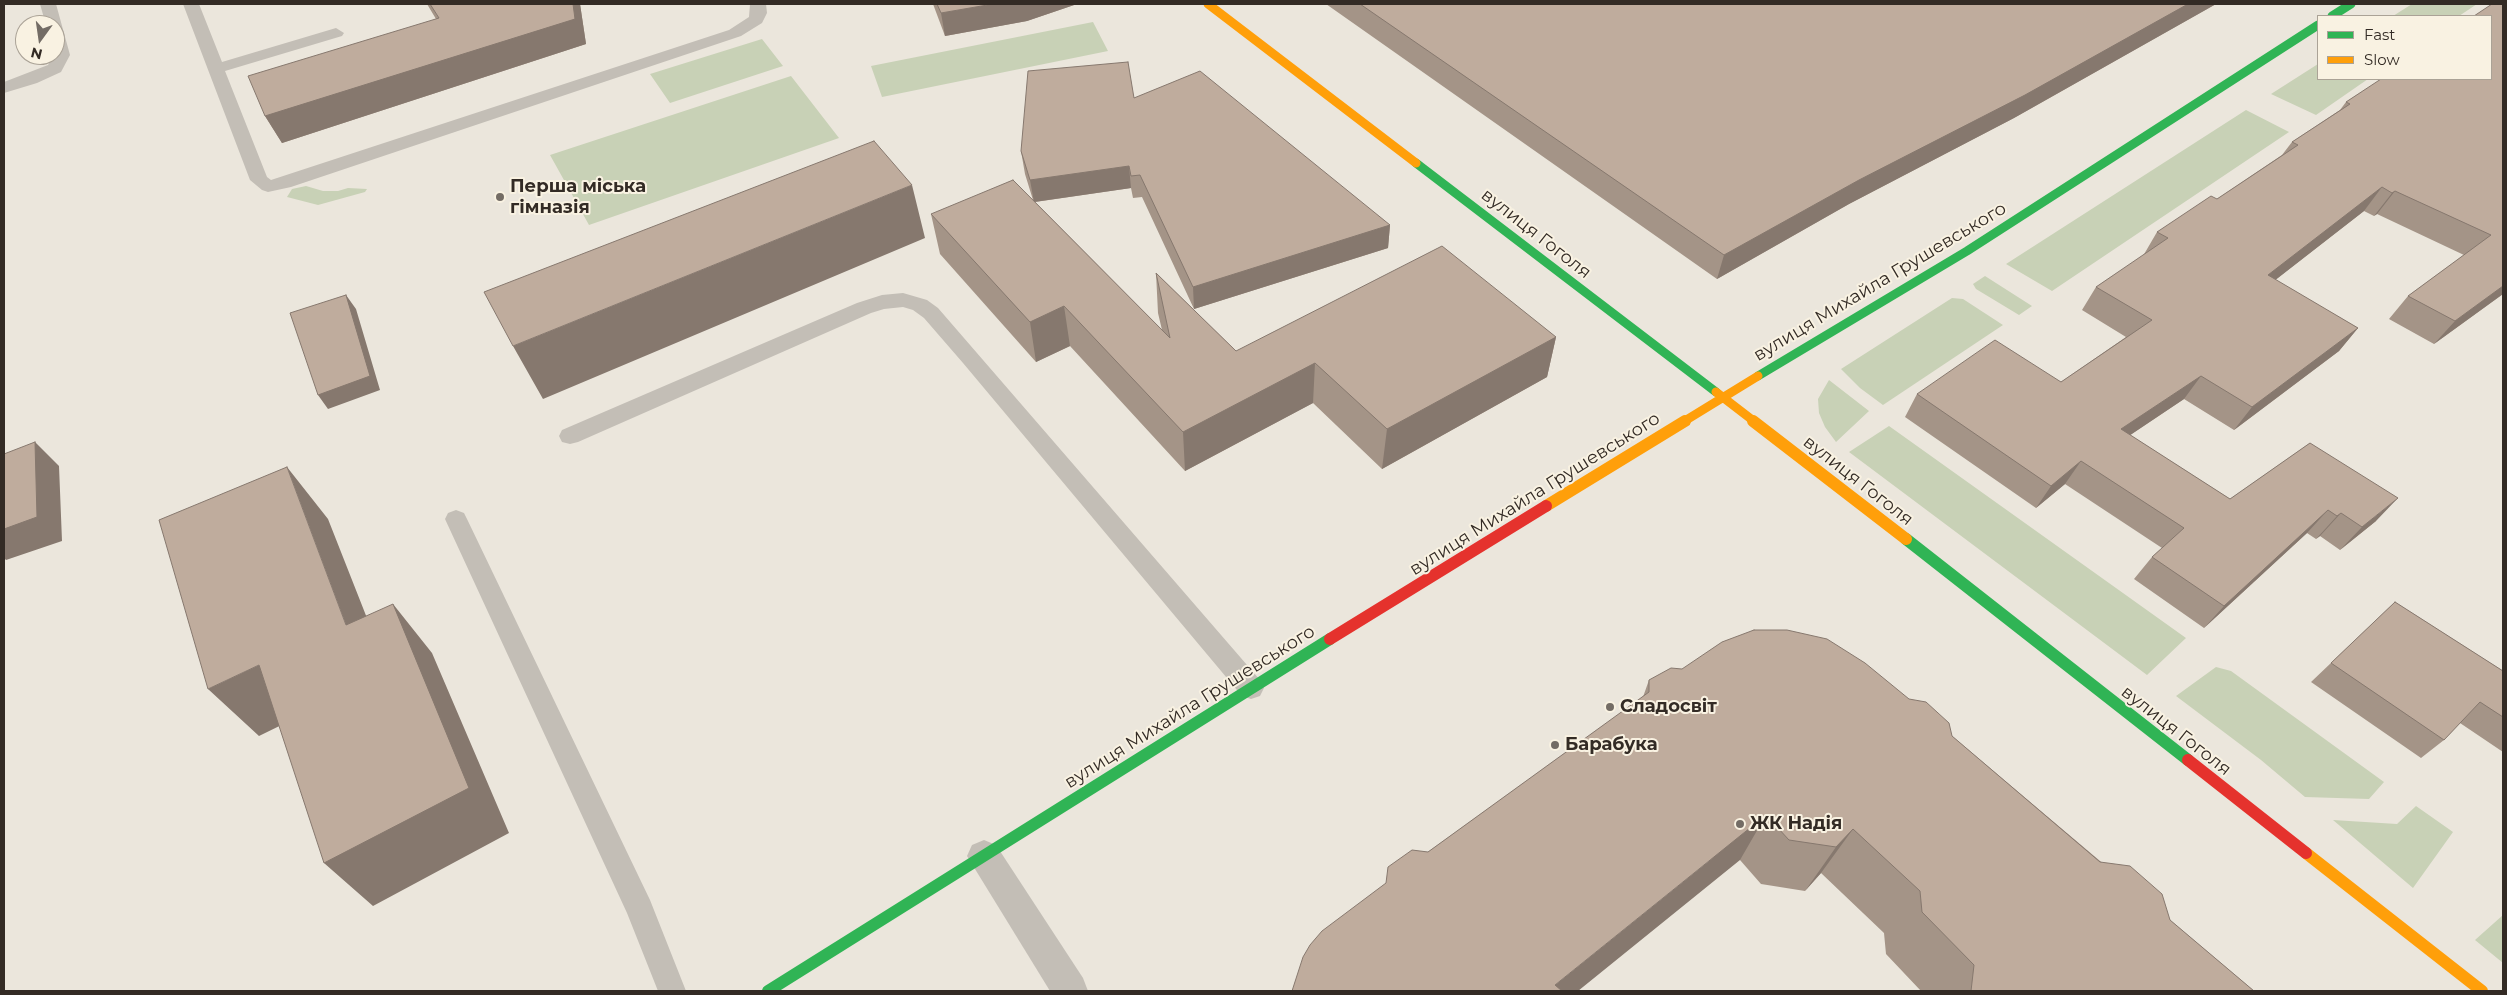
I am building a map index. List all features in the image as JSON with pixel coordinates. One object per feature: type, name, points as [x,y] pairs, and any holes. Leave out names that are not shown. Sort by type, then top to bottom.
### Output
[{"type":"main road","name":"вулиця Гоголя","points":[[1208,4],[1814,468],[2482,991]]},
{"type":"main road","points":[[2334,15],[2351,4]]},
{"type":"main road","name":"вулиця Михайла Грушевського","points":[[768,991],[1251,688],[1967,251],[2317,26]]},
{"type":"street","points":[[984,856],[1070,991]]},
{"type":"lane","points":[[191,4],[259,180],[268,186],[276,185],[735,32],[756,20],[759,13],[758,4]]},
{"type":"lane","points":[[216,69],[336,33]]},
{"type":"lane","points":[[4,88],[38,77],[55,68],[57,65]]},
{"type":"lane","points":[[570,436],[864,308],[882,302],[903,300],[920,305],[931,313],[970,358],[1251,688]]},
{"type":"lane","points":[[456,519],[640,909],[672,991]]},
{"type":"green space","points":[[2412,4],[2477,4],[2460,15],[2395,15]]},
{"type":"green space","points":[[1093,22],[1108,51],[882,97],[871,66]]},
{"type":"green space","points":[[762,39],[783,66],[670,103],[650,74]]},
{"type":"green space","points":[[2317,65],[2317,80],[2367,80],[2316,115],[2271,94]]},
{"type":"green space","points":[[791,76],[839,138],[589,225],[550,155]]},
{"type":"green space","points":[[2246,110],[2289,132],[2052,291],[2006,264]]},
{"type":"green space","points":[[306,186],[323,191],[338,191],[348,188],[367,189],[365,192],[318,205],[287,197],[292,189]]},
{"type":"green space","points":[[1985,276],[2032,306],[2019,315],[1976,289],[1973,284]]},
{"type":"green space","points":[[1952,298],[1963,299],[2003,325],[1883,405],[1860,388],[1841,369]]},
{"type":"green space","points":[[1829,380],[1869,411],[1836,442],[1825,427],[1819,413],[1818,399]]},
{"type":"green space","points":[[1889,426],[2186,638],[2147,675],[1849,452]]},
{"type":"green space","points":[[2216,667],[2231,671],[2384,782],[2369,799],[2305,797],[2261,760],[2176,696]]},
{"type":"green space","points":[[2416,806],[2453,832],[2413,888],[2333,820],[2397,824]]},
{"type":"green space","points":[[2503,915],[2503,963],[2475,940]]},
{"type":"building","points":[[430,4],[573,4],[575,19],[265,116],[248,76],[439,18]]},
{"type":"building","points":[[937,4],[993,4],[941,13]]},
{"type":"building","points":[[1360,4],[2188,4],[2025,95],[1859,180],[1724,255]]},
{"type":"building","points":[[2492,4],[2503,4],[2503,286],[2455,321],[2408,296],[2491,235],[2395,191],[2392,193],[2382,187],[2268,275],[2358,328],[2252,407],[2201,376],[2121,429],[2230,499],[2310,443],[2398,498],[2362,527],[2341,513],[2337,516],[2328,510],[2224,606],[2152,557],[2184,528],[2081,461],[2051,486],[1917,394],[1995,340],[2061,382],[2152,320],[2096,287],[2168,238],[2157,232],[2211,196],[2217,199],[2298,145],[2292,142],[2350,104],[2346,102],[2379,80],[2492,80],[2492,15],[2476,15]]},
{"type":"building","points":[[1128,62],[1134,98],[1200,71],[1390,225],[1193,287],[1140,175],[1131,176],[1129,166],[1030,180],[1021,151],[1028,71]]},
{"type":"building","points":[[874,141],[912,185],[513,346],[484,292]]},
{"type":"building","points":[[1013,180],[1170,338],[1156,273],[1236,351],[1442,246],[1556,337],[1387,429],[1315,363],[1183,432],[1064,306],[1030,322],[931,214]]},
{"type":"building","points":[[346,295],[370,376],[318,395],[290,313]]},
{"type":"building","points":[[35,442],[37,517],[4,529],[4,454]]},
{"type":"building","points":[[287,467],[346,625],[393,604],[469,788],[324,863],[259,665],[208,689],[159,520]]},
{"type":"building","points":[[2395,602],[2503,671],[2503,717],[2480,702],[2444,740],[2331,663]]},
{"type":"building","name":"ЖК Надія","points":[[1754,630],[1787,630],[1827,639],[1865,663],[1909,699],[1926,702],[1949,723],[1952,736],[2100,862],[2130,866],[2162,894],[2170,920],[2254,991],[1971,991],[1974,965],[1922,912],[1920,891],[1853,829],[1836,847],[1789,840],[1766,815],[1555,985],[1562,991],[1292,991],[1303,957],[1310,945],[1322,931],[1386,883],[1388,867],[1412,850],[1428,852],[1649,692],[1649,680],[1671,668],[1682,669],[1722,642]]},
{"type":"traffic: fast","points":[[2334,15],[2351,4]]},
{"type":"traffic: fast","points":[[1758,376],[1967,251],[2317,26]]},
{"type":"traffic: fast","points":[[1416,163],[1716,392]]},
{"type":"traffic: fast","points":[[1906,539],[2188,760]]},
{"type":"traffic: fast","points":[[768,991],[1330,639]]},
{"type":"traffic: slow","points":[[1208,4],[1416,163]]},
{"type":"traffic: slow","points":[[1546,506],[1758,376]]},
{"type":"traffic: slow","points":[[1716,392],[1906,539]]},
{"type":"traffic: slow","points":[[2306,853],[2482,991]]},
{"type":"traffic: jam","points":[[1330,639],[1546,506]]},
{"type":"traffic: jam","points":[[2188,760],[2306,853]]},
{"type":"place","name":"Перша міська гімназія","points":[[500,197]]},
{"type":"place","name":"Сладосвіт","points":[[1610,707]]},
{"type":"place","name":"Барабука","points":[[1555,745]]},
{"type":"place","name":"ЖК Надія","points":[[1740,824]]}]
